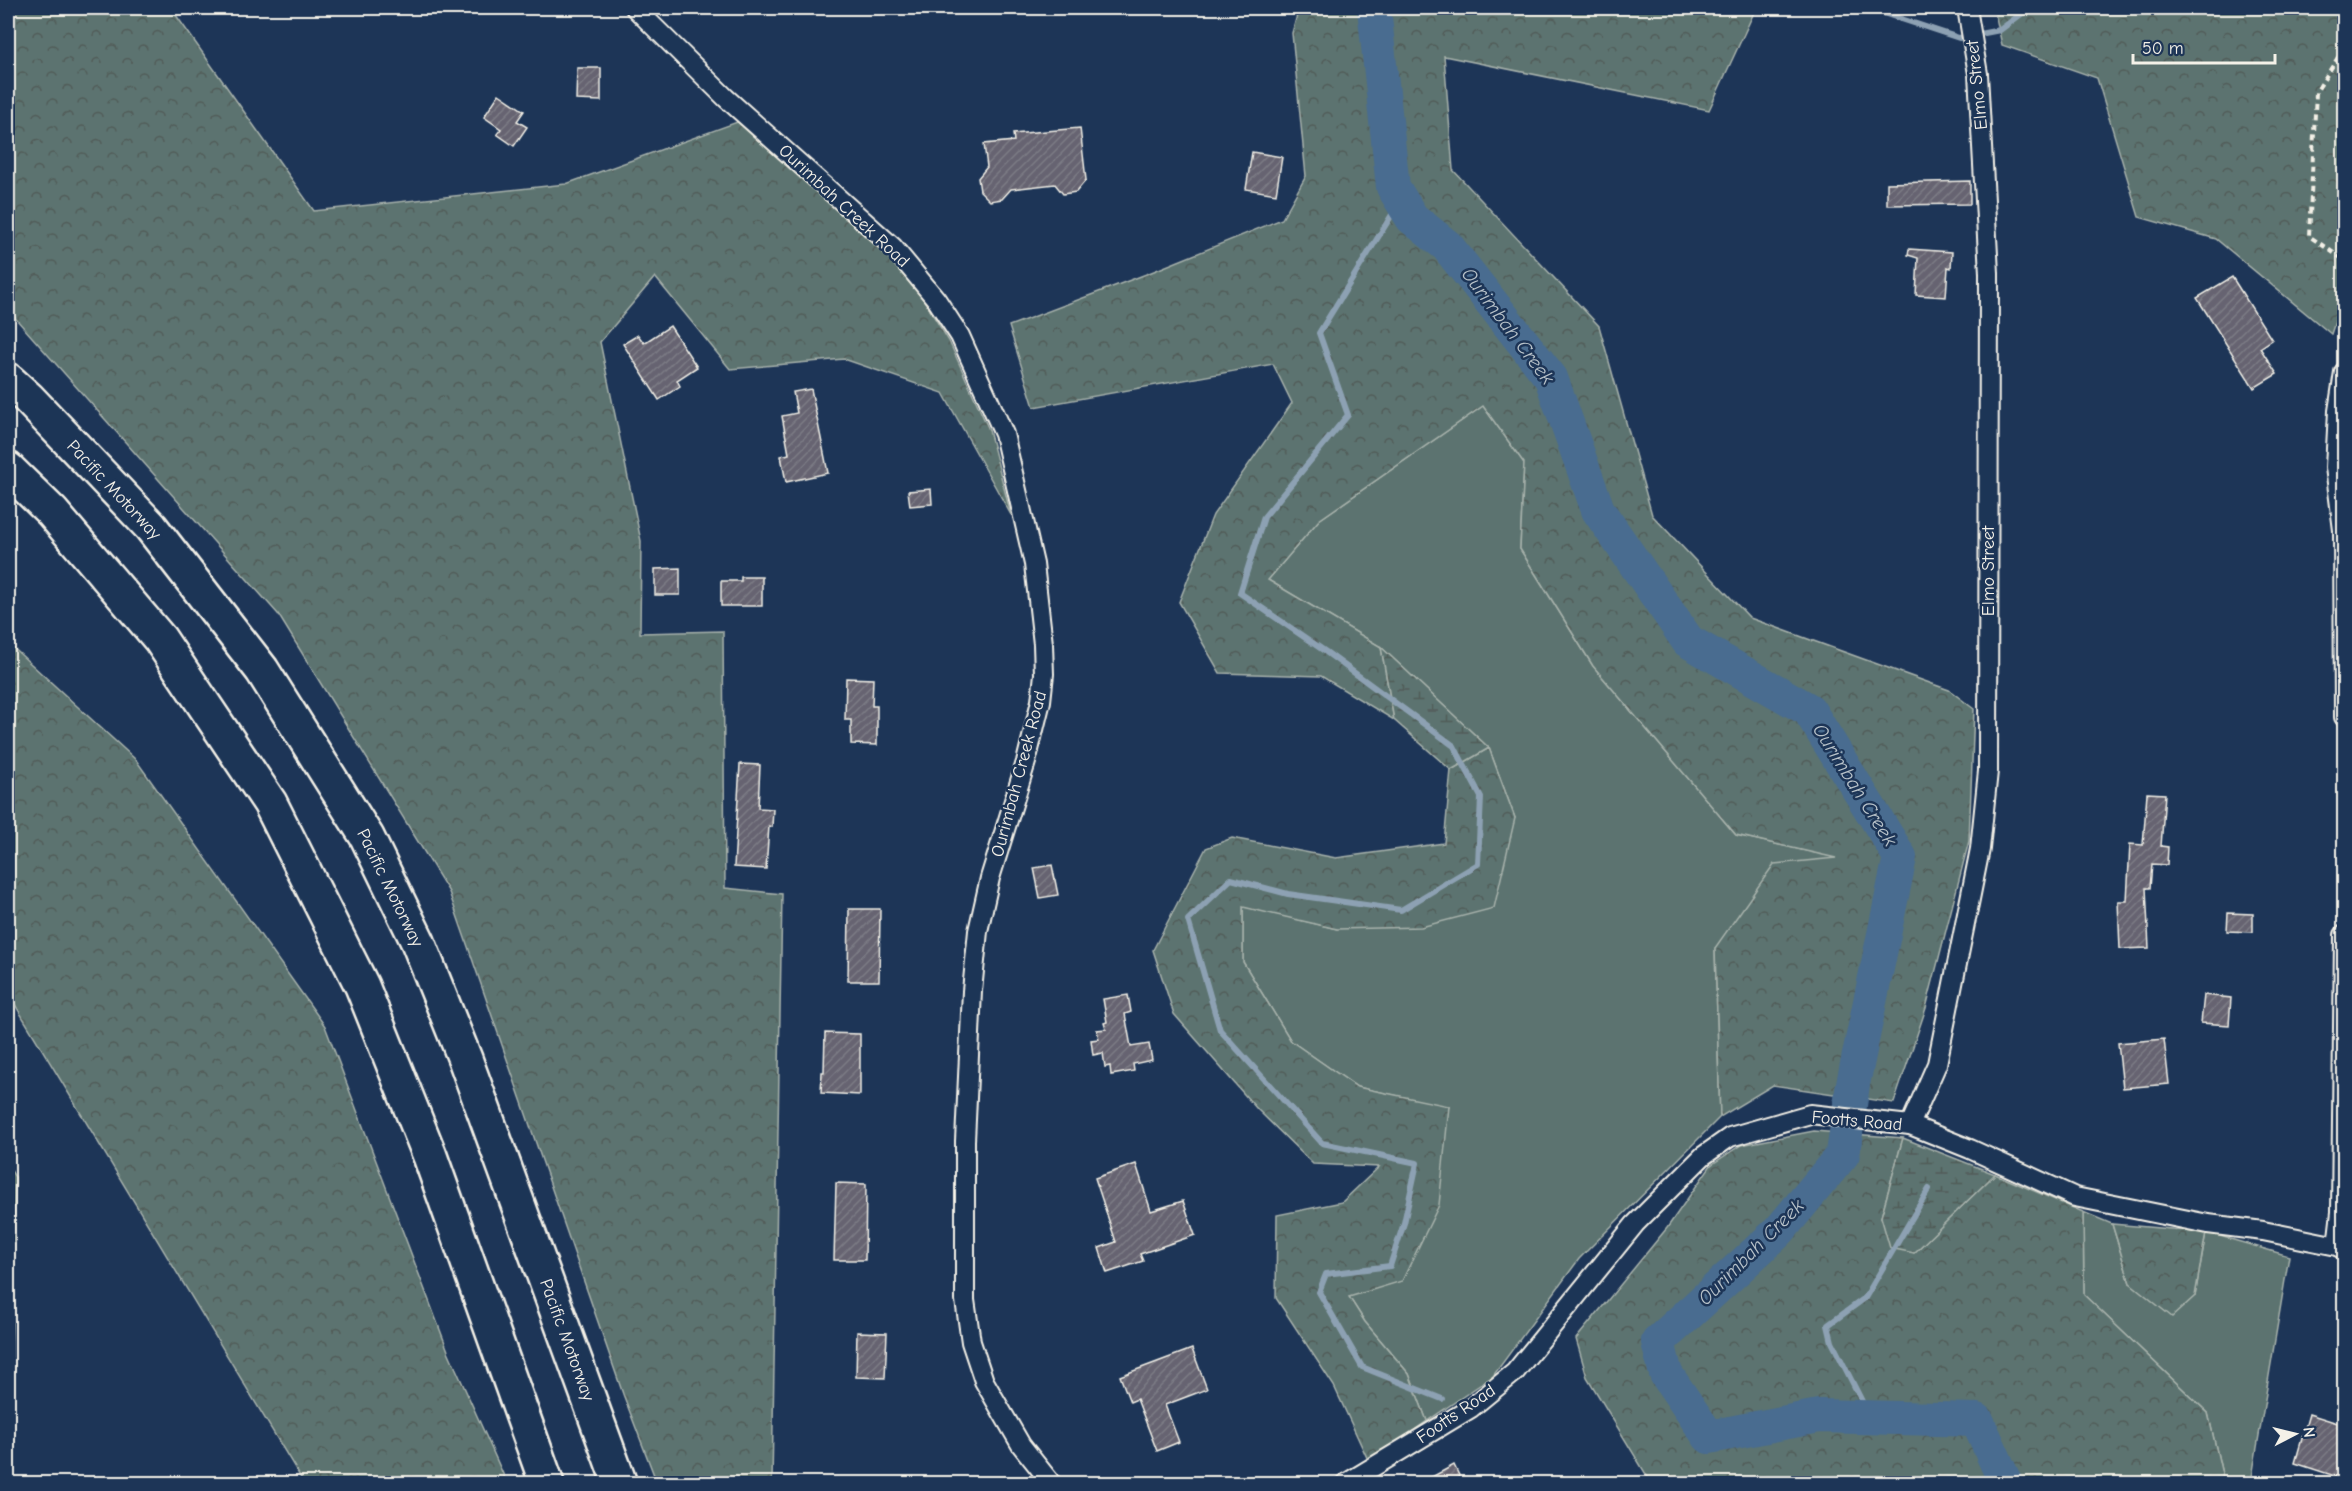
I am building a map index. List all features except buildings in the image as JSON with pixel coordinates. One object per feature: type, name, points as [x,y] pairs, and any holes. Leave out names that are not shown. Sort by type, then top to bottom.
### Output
[{"type":"highway","name":"Pacific Motorway","points":[[8,380],[151,526],[262,670],[368,837],[418,942],[465,1059],[620,1484]]},
{"type":"highway","points":[[8,469],[52,512],[160,639],[270,803],[362,986],[430,1156],[547,1484]]},
{"type":"street","name":"Ourimbah Creek Road","points":[[635,8],[726,98],[893,247],[936,299],[960,336],[1004,434],[1034,564],[1044,674],[1041,701],[1026,762],[990,878],[978,931],[972,991],[965,1141],[965,1300],[971,1342],[984,1381],[1021,1445],[1052,1484]]},
{"type":"street","name":"Elmo Street","points":[[1910,1125],[1937,1064],[1980,849],[1988,771],[1989,273],[1978,74],[1967,8]]},
{"type":"street","points":[[2344,372],[2338,411],[2335,467],[2343,530],[2344,717]]},
{"type":"street","points":[[2341,1248],[2344,935]]},
{"type":"street","name":"Footts Road","points":[[1345,1484],[1471,1408],[1515,1372],[1635,1224],[1702,1156],[1730,1137],[1810,1114],[1910,1125],[1970,1149],[2075,1197],[2208,1224],[2263,1231],[2341,1248]]},
{"type":"path","points":[[2344,48],[2316,92],[2309,236],[2344,260]]},
{"type":"green space","points":[[8,8],[171,8],[314,211],[566,184],[740,121],[909,276],[949,341],[989,430],[1011,515],[943,393],[844,359],[730,369],[655,277],[600,342],[641,541],[640,633],[723,631],[725,888],[782,894],[772,1483],[657,1483],[623,1394],[449,892],[278,614],[8,310]]},
{"type":"green space","points":[[1299,8],[1756,8],[1709,110],[1444,56],[1453,170],[1599,326],[1652,515],[1750,618],[1949,690],[1974,709],[1969,841],[1926,1008],[1894,1103],[1773,1085],[1720,1117],[1715,948],[1774,864],[1836,858],[1736,835],[1593,666],[1520,549],[1524,463],[1483,406],[1319,520],[1268,580],[1381,647],[1394,720],[1321,676],[1220,673],[1179,602],[1213,515],[1292,403],[1273,364],[1034,407],[1009,326],[1282,219],[1306,176],[1292,33]]},
{"type":"green space","points":[[1994,8],[2344,8],[2344,295],[2331,334],[2216,239],[2139,217],[2097,78],[2002,45]]},
{"type":"green space","points":[[1483,406],[1524,463],[1520,549],[1593,666],[1736,835],[1838,858],[1715,948],[1720,1117],[1579,1259],[1493,1376],[1427,1421],[1409,1374],[1365,1322],[1349,1297],[1449,1107],[1357,1087],[1291,1041],[1243,962],[1243,906],[1337,929],[1515,818],[1489,748],[1381,647],[1268,580],[1319,520]]},
{"type":"green space","points":[[8,643],[136,760],[325,1026],[448,1351],[507,1483],[304,1483],[8,993]]},
{"type":"green space","points":[[1381,647],[1489,748],[1451,770],[1394,720]]},
{"type":"green space","points":[[1489,748],[1515,818],[1494,908],[1421,927],[1337,929],[1243,907],[1243,962],[1291,1041],[1357,1087],[1449,1106],[1439,1205],[1402,1281],[1349,1297],[1365,1322],[1409,1374],[1427,1421],[1369,1462],[1334,1386],[1276,1298],[1277,1215],[1342,1202],[1379,1167],[1313,1164],[1257,1109],[1174,1014],[1153,950],[1206,848],[1232,838],[1336,858],[1444,843],[1451,770]]},
{"type":"green space","points":[[1814,1131],[1903,1138],[1881,1217],[1914,1253],[1995,1174],[2083,1212],[2084,1295],[2208,1413],[2224,1483],[1655,1483],[1650,1481],[1587,1377],[1576,1339],[1667,1228],[1711,1165],[1741,1145]]},
{"type":"green space","points":[[1903,1138],[1995,1174],[1914,1253],[1890,1248],[1881,1217]]},
{"type":"green space","points":[[8,1166],[15,1177],[8,1484]]},
{"type":"green space","points":[[2083,1212],[2112,1224],[2130,1283],[2195,1296],[2206,1232],[2289,1256],[2251,1483],[2224,1483],[2208,1413],[2084,1295]]},
{"type":"green space","points":[[2112,1224],[2206,1232],[2195,1296],[2172,1317],[2130,1283]]},
{"type":"waterway","name":"Ourimbah Creek","points":[[1374,8],[1393,187],[1412,218],[1447,246],[1551,378],[1598,510],[1688,641],[1809,710],[1900,857],[1853,1084],[1843,1154],[1779,1231],[1658,1342],[1666,1374],[1709,1437],[1819,1416],[1977,1420],[2006,1484]]},
{"type":"waterway","points":[[1868,8],[1959,38],[2000,30],[2029,8]]},
{"type":"waterway","points":[[1401,200],[1319,333],[1348,415],[1264,517],[1240,593],[1326,652],[1454,746],[1481,797],[1478,864],[1401,910],[1288,894],[1231,879],[1188,920],[1220,1030],[1322,1143],[1417,1163],[1404,1223],[1390,1266],[1326,1274],[1319,1292],[1362,1367],[1442,1399]]},
{"type":"waterway","points":[[1870,1417],[1832,1342],[1828,1325],[1865,1298],[1929,1189]]}]
